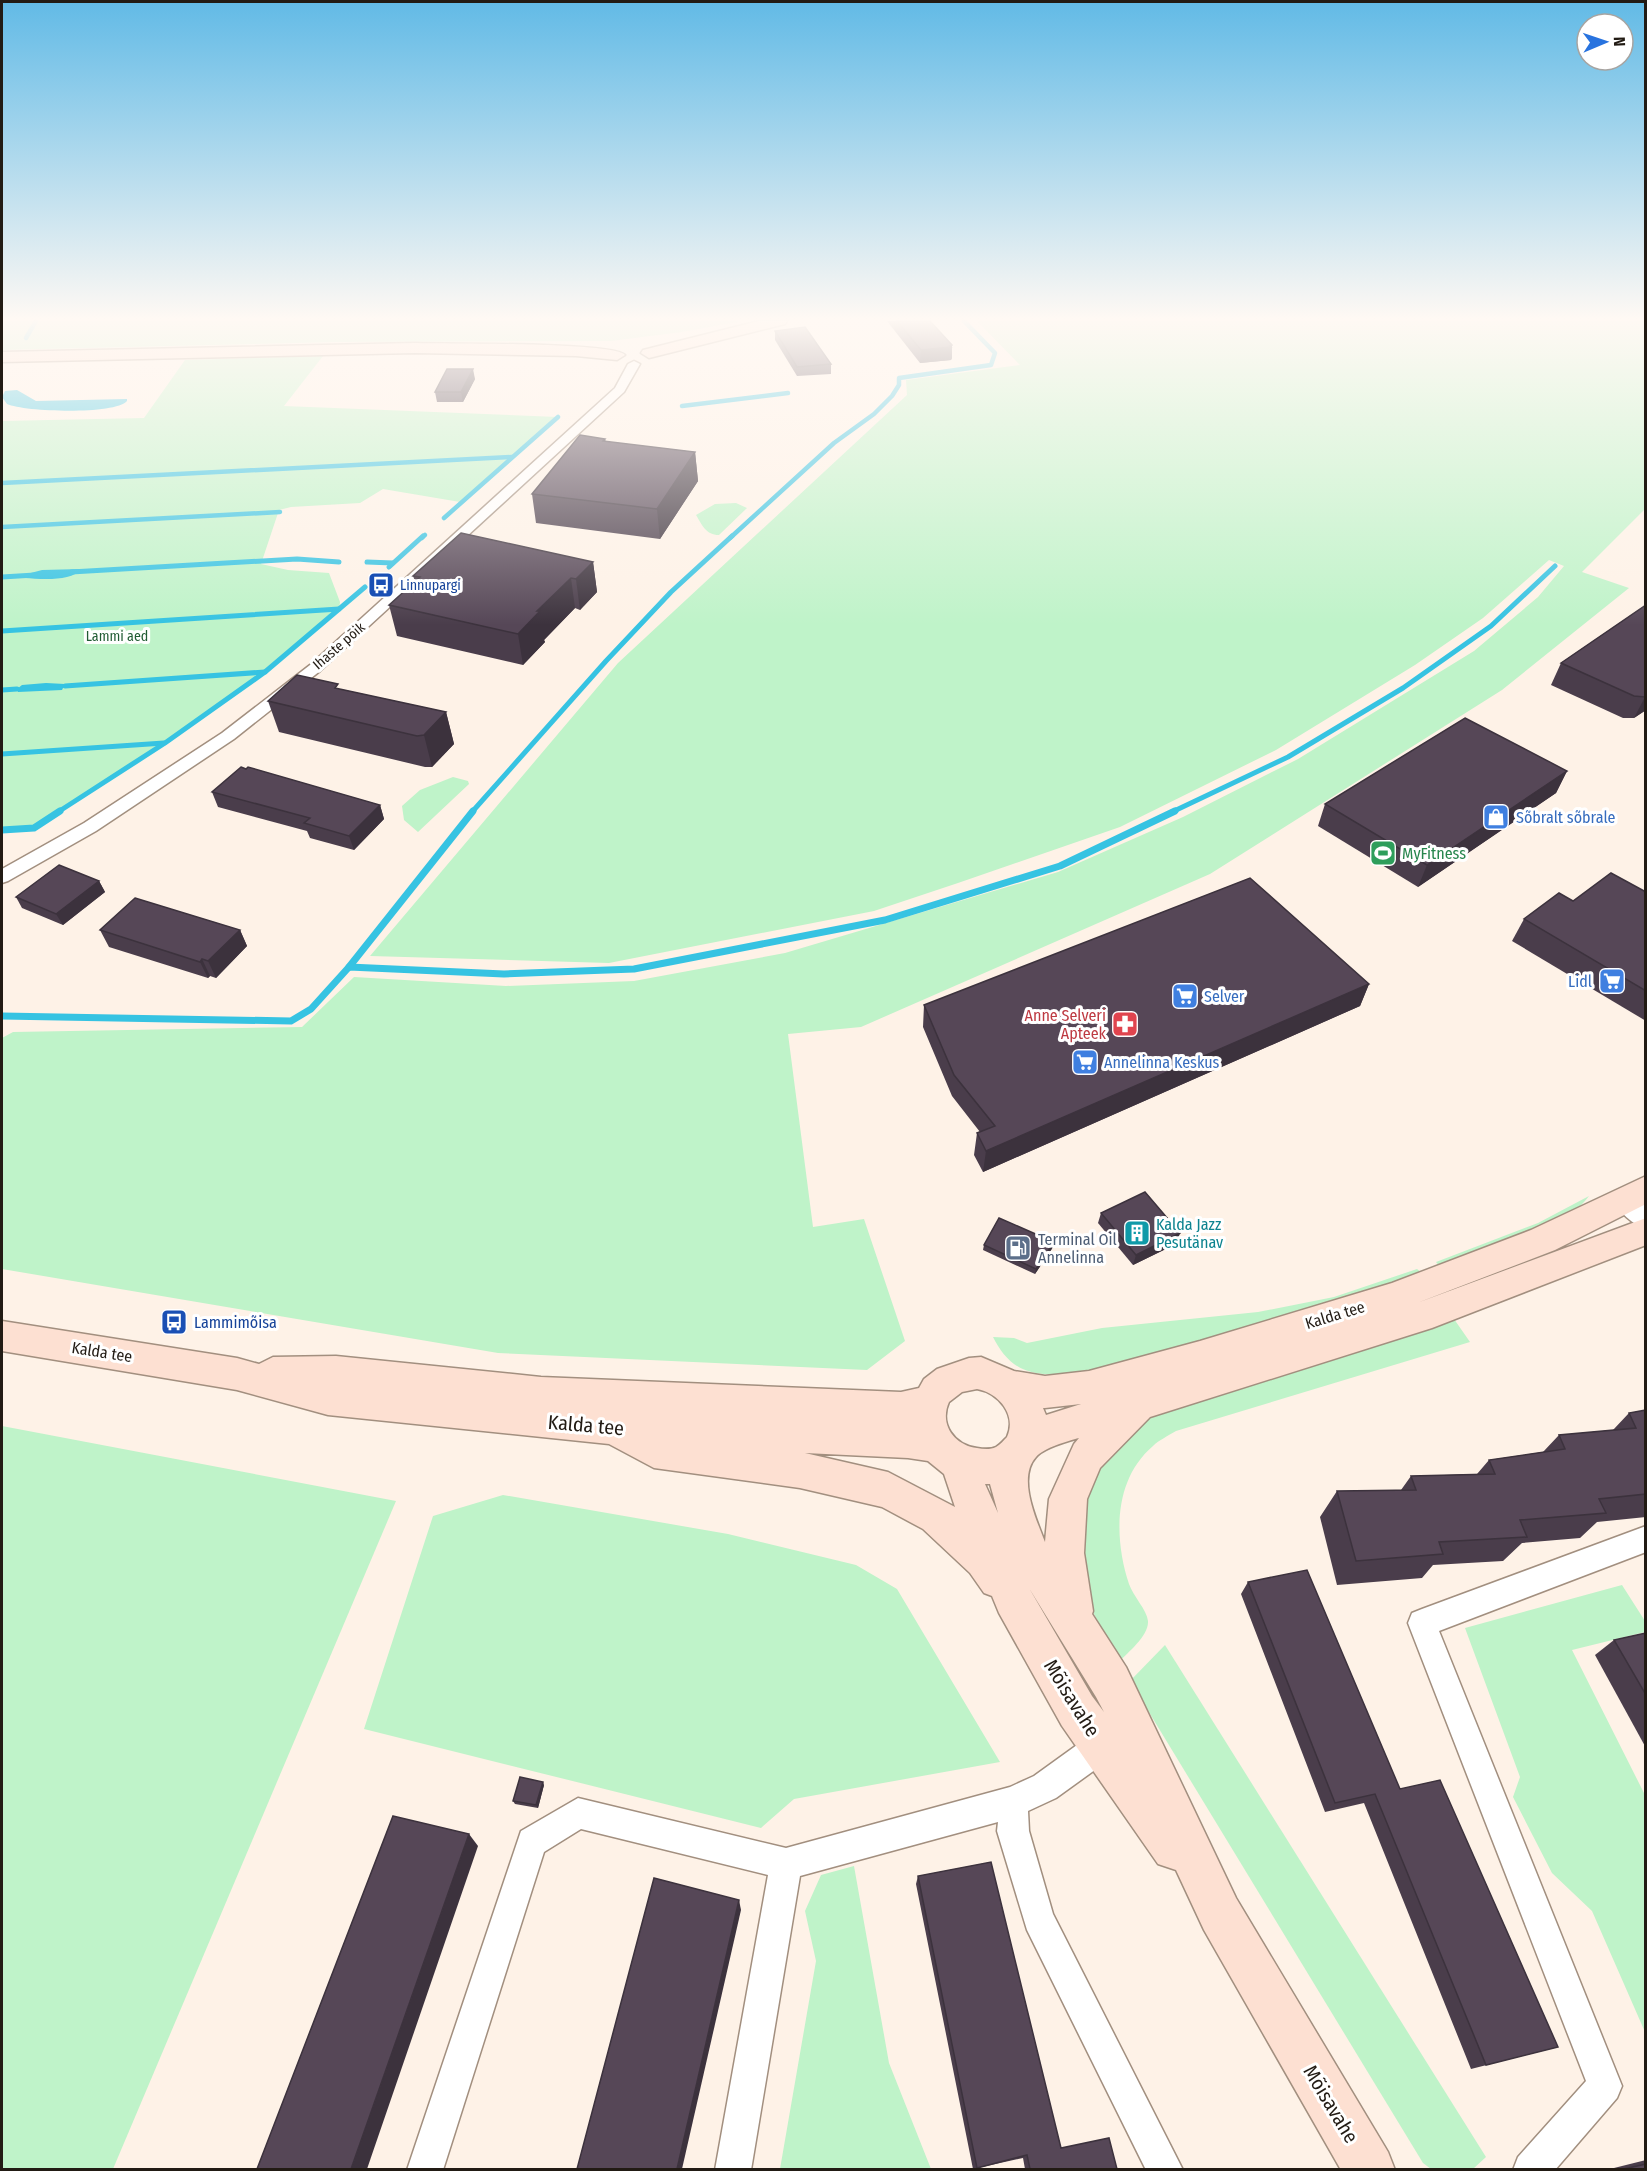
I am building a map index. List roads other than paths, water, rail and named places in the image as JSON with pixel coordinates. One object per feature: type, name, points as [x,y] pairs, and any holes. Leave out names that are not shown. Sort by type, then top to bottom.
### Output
[{"type":"street","name":"Ihaste põik","points":[[2,877],[90,826],[228,736],[333,654],[585,422]]},
{"type":"street","name":"Kalda tee","points":[[1010,1386],[1045,1392],[1089,1387],[1221,1350],[1396,1296],[1638,1203]]},
{"type":"street","name":"Kalda tee","points":[[1017,1452],[1053,1429],[1141,1404],[1432,1312],[1646,1231]]},
{"type":"street","name":"Kalda tee","points":[[2,1336],[237,1374],[328,1399],[615,1428],[908,1441],[949,1454]]},
{"type":"street","name":"Kalda tee","points":[[237,1374],[336,1372],[542,1393],[872,1409],[901,1409],[930,1401]]},
{"type":"street","points":[[981,1373],[998,1378],[1010,1386],[1024,1401],[1029,1417],[1029,1433],[1017,1452],[993,1466],[975,1467],[949,1454],[932,1437],[927,1417],[930,1401],[938,1388],[948,1380],[963,1374],[981,1373]]},
{"type":"street","points":[[1074,1623],[1064,1553],[1068,1499],[1087,1456],[1113,1427],[1141,1404]]},
{"type":"street","points":[[615,1428],[654,1451],[800,1470],[888,1490],[937,1516],[984,1559],[1013,1599]]},
{"type":"street","name":"Mõisavahe","points":[[1017,1452],[1009,1487],[1028,1550],[1112,1682],[1116,1735],[1370,2169]]},
{"type":"street","name":"Mõisavahe","points":[[949,1454],[1000,1558],[1013,1599],[1077,1711],[1116,1735]]},
{"type":"street","points":[[1531,2169],[1605,2086],[1422,1623],[1642,1547]]},
{"type":"street","points":[[424,2169],[532,1842],[578,1813],[786,1864],[1013,1802],[1045,1787],[1116,1735]]},
{"type":"street","points":[[1013,1802],[1013,1831],[1038,1919],[1165,2169]]},
{"type":"street","points":[[733,2169],[786,1864]]},
{"type":"water","points":[[81,569],[63,578],[25,578],[27,574],[42,570]]},
{"type":"water","points":[[65,684],[62,690],[18,692],[17,689],[22,685]]},
{"type":"waterway","points":[[444,518],[552,422]]},
{"type":"waterway","points":[[730,538],[834,443],[863,422]]},
{"type":"waterway","points":[[2,483],[512,457]]},
{"type":"waterway","points":[[2,527],[280,512]]},
{"type":"waterway","points":[[422,538],[425,535]]},
{"type":"waterway","points":[[389,567],[423,536]]},
{"type":"waterway","points":[[472,812],[606,661],[671,592],[732,536]]},
{"type":"waterway","points":[[71,572],[297,559],[339,562]]},
{"type":"waterway","points":[[367,562],[393,563]]},
{"type":"waterway","points":[[1172,812],[1288,757],[1403,688],[1491,626],[1555,566]]},
{"type":"waterway","points":[[2,577],[35,575]]},
{"type":"waterway","points":[[265,672],[365,587]]},
{"type":"waterway","points":[[2,631],[339,609]]},
{"type":"waterway","points":[[58,812],[165,743],[265,672]]},
{"type":"waterway","points":[[65,686],[265,672]]},
{"type":"waterway","points":[[2,690],[17,689]]},
{"type":"waterway","points":[[2,754],[164,743]]},
{"type":"waterway","points":[[2,830],[34,828],[60,811]]},
{"type":"waterway","points":[[349,967],[473,811]]},
{"type":"waterway","points":[[349,967],[504,974],[634,969],[885,920],[1060,866],[1175,811]]},
{"type":"waterway","points":[[2,1016],[291,1021],[311,1009],[349,967]]},
{"type":"place","name":"Linnupargi","points":[[381,585]]},
{"type":"place","name":"Sõbralt sõbrale","points":[[1496,817]]},
{"type":"place","name":"MyFitness","points":[[1383,853]]},
{"type":"place","name":"Lidl","points":[[1612,981]]},
{"type":"place","name":"Selver","points":[[1185,996]]},
{"type":"place","name":"Anne Selveri Apteek","points":[[1125,1024]]},
{"type":"place","name":"Annelinna Keskus","points":[[1085,1062]]},
{"type":"place","name":"Kalda Jazz Pesutänav","points":[[1137,1233]]},
{"type":"place","name":"Terminal Oil Annelinna","points":[[1018,1248]]},
{"type":"place","name":"Lammimõisa","points":[[174,1322]]},
{"type":"park label","name":"Lammi aed","points":[[117,636]]}]
